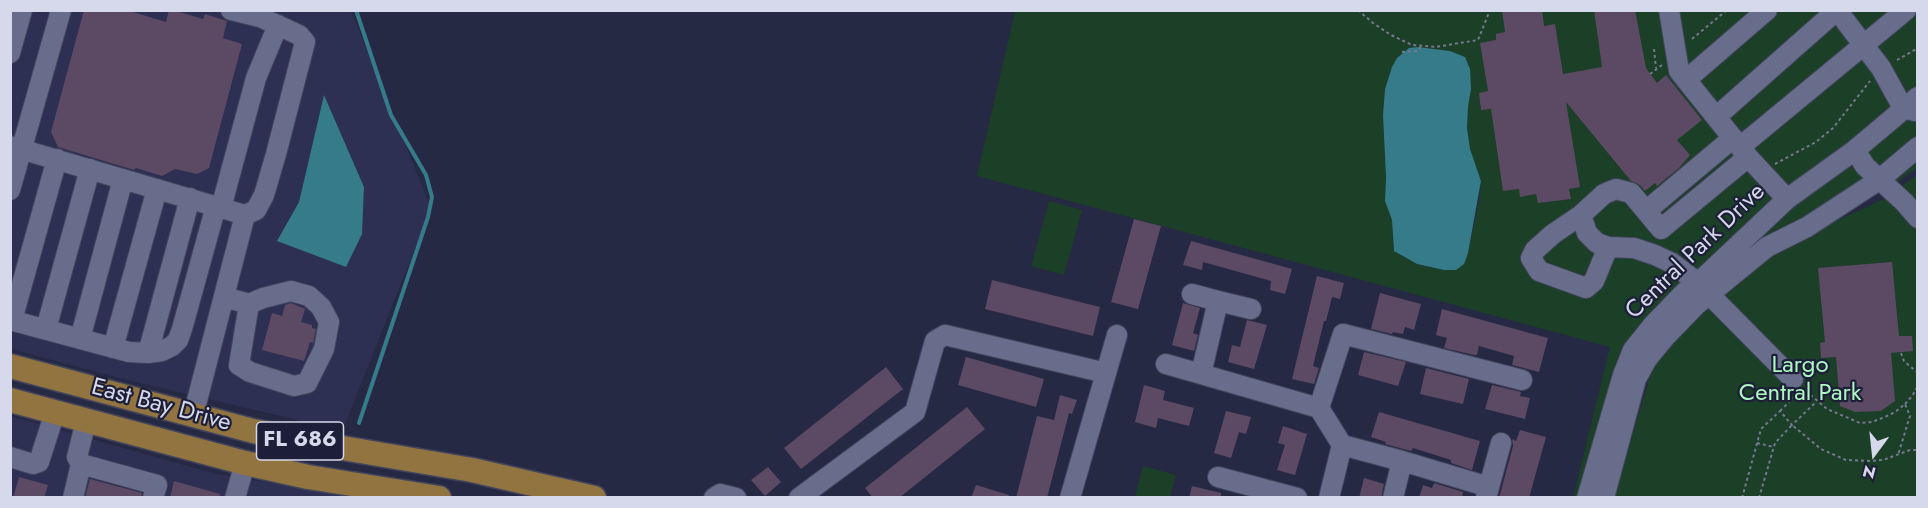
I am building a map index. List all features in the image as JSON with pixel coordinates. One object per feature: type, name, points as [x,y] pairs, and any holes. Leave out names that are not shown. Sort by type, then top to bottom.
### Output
[{"type":"main road","name":"East Bay Drive","points":[[10,366],[264,433],[472,470],[594,498]]},
{"type":"main road","name":"East Bay Drive","points":[[10,400],[245,463],[308,477],[425,496]]},
{"type":"street","points":[[10,53],[22,10]]},
{"type":"street","points":[[10,190],[16,147],[61,10]]},
{"type":"street","points":[[16,147],[245,214],[256,210],[264,195],[305,42],[299,35],[260,17],[231,10]]},
{"type":"street","points":[[1686,80],[1767,10]]},
{"type":"street","points":[[1716,117],[1837,10],[1913,106]]},
{"type":"street","points":[[1608,247],[1591,286],[1586,288],[1539,271],[1532,258],[1535,250],[1553,234],[1581,215],[1604,194],[1616,189],[1631,192],[1646,211],[1740,147],[1906,10]]},
{"type":"street","points":[[1675,14],[1677,66],[1740,147],[1787,199]]},
{"type":"street","points":[[57,159],[11,320],[129,352],[148,353],[162,351],[172,346],[178,340],[188,309],[256,78],[278,25]]},
{"type":"street","name":"Central Park Drive","points":[[1604,498],[1636,379],[1647,359],[1696,305],[1703,289],[1787,199],[1913,106]]},
{"type":"street","name":"Central Park Drive","points":[[1587,498],[1623,375],[1633,350],[1677,300],[1703,289],[1767,247],[1808,227],[1879,180],[1917,147]]},
{"type":"street","points":[[1855,150],[1865,166],[1904,202],[1917,218]]},
{"type":"street","points":[[46,329],[90,169]]},
{"type":"street","points":[[80,339],[123,179]]},
{"type":"street","points":[[113,348],[157,189]]},
{"type":"street","points":[[148,353],[190,198]]},
{"type":"street","points":[[193,416],[245,214]]},
{"type":"street","points":[[1581,215],[1587,233],[1597,243],[1608,247],[1634,248],[1672,263],[1703,289],[1797,388]]},
{"type":"street","points":[[224,297],[249,304],[291,291],[309,296],[321,307],[329,322],[324,349],[307,382],[294,386],[250,372],[238,365],[249,304]]},
{"type":"street","points":[[1192,294],[1251,309]]},
{"type":"street","points":[[1201,374],[1218,301]]},
{"type":"street","points":[[188,309],[218,317]]},
{"type":"street","points":[[1319,408],[1343,334],[1522,380]]},
{"type":"street","points":[[799,498],[915,412],[935,341],[945,335],[1106,373]]},
{"type":"street","points":[[1070,498],[1117,335]]},
{"type":"street","points":[[1166,363],[1319,408],[1342,445],[1402,461],[1488,492],[1501,443]]},
{"type":"street","points":[[10,457],[33,464],[39,462],[55,412]]},
{"type":"street","points":[[73,498],[81,464],[77,457],[86,421]]},
{"type":"street","points":[[1329,498],[1342,445]]},
{"type":"street","points":[[1393,498],[1402,461]]},
{"type":"street","points":[[235,498],[245,463]]},
{"type":"street","points":[[81,464],[157,484],[153,498]]},
{"type":"street","points":[[1218,477],[1297,498]]},
{"type":"street","points":[[714,498],[720,494],[736,498]]},
{"type":"path","points":[[1358,10],[1391,35],[1421,47],[1475,42],[1478,40],[1490,10]]},
{"type":"path","points":[[1691,40],[1727,10]]},
{"type":"path","points":[[1402,52],[1417,51],[1421,47]]},
{"type":"path","points":[[1891,63],[1917,48]]},
{"type":"path","points":[[1654,49],[1656,69]]},
{"type":"path","points":[[1650,74],[1665,63]]},
{"type":"path","points":[[1770,168],[1787,156],[1816,142],[1833,128],[1870,80]]},
{"type":"path","points":[[1901,353],[1904,361],[1917,373]]},
{"type":"path","points":[[1742,498],[1761,429],[1780,411],[1797,388],[1827,409],[1860,423],[1872,422],[1895,412],[1912,396],[1917,386]]},
{"type":"path","points":[[1760,498],[1775,443],[1817,401]]},
{"type":"path","points":[[1898,455],[1910,416],[1905,404]]},
{"type":"path","points":[[1780,411],[1792,425],[1821,449],[1846,460],[1871,461],[1917,450]]},
{"type":"path","points":[[1757,443],[1774,447]]},
{"type":"shaded area","points":[[10,11],[351,11],[431,208],[343,429],[127,380],[11,349]],"holes":[[[324,96],[364,187],[278,241],[299,202]]]},
{"type":"shaded area","points":[[1409,48],[1450,51],[1465,57],[1470,69],[1471,89],[1467,128],[1470,149],[1481,181],[1468,253],[1464,264],[1456,270],[1444,270],[1417,264],[1394,251],[1392,220],[1385,201],[1383,115],[1385,89],[1397,58]]},
{"type":"shaded area","points":[[324,95],[364,187],[362,234],[346,267],[277,241],[299,202]]},
{"type":"shaded area","points":[[10,416],[216,474],[356,497],[11,497]]},
{"type":"green space","points":[[1015,11],[1917,11],[1917,87],[1694,277],[1580,497],[1573,497],[1610,347],[977,176]],"holes":[[[1417,47],[1471,89],[1467,128],[1470,149],[1481,181],[1468,253],[1444,270],[1417,264],[1394,251],[1392,220],[1385,201],[1383,115],[1385,89],[1397,58],[1409,48]]]},
{"type":"green space","points":[[1917,106],[1917,138],[1639,354],[1791,205]]},
{"type":"green space","points":[[1917,157],[1917,167],[1914,170],[1882,193],[1856,204]]},
{"type":"green space","name":"Largo Central Park","points":[[1917,175],[1917,497],[1613,498],[1655,360],[1738,276],[1783,245],[1884,199]]},
{"type":"green space","points":[[1049,201],[1082,210],[1064,275],[1031,266]]},
{"type":"green space","points":[[1143,466],[1176,475],[1170,497],[1135,497]]},
{"type":"building","points":[[84,10],[126,10],[166,22],[169,10],[173,10],[203,19],[205,14],[227,21],[223,38],[242,44],[209,168],[197,174],[175,169],[162,176],[58,147],[51,132]]},
{"type":"building","points":[[1502,10],[1542,10],[1544,26],[1555,24],[1563,74],[1602,67],[1594,10],[1635,10],[1646,68],[1657,83],[1666,75],[1702,120],[1677,140],[1690,155],[1679,168],[1657,186],[1655,183],[1645,191],[1640,185],[1631,181],[1566,102],[1580,187],[1569,189],[1571,199],[1538,203],[1536,194],[1520,197],[1519,189],[1503,191],[1491,109],[1481,110],[1479,93],[1488,91],[1480,43],[1496,40],[1496,34],[1505,32]]},
{"type":"building","points":[[1134,219],[1161,226],[1138,309],[1111,302]]},
{"type":"building","points":[[1191,241],[1292,269],[1285,294],[1270,290],[1271,281],[1203,262],[1202,270],[1183,265]]},
{"type":"building","points":[[1892,262],[1899,336],[1912,336],[1913,351],[1891,353],[1895,401],[1881,411],[1855,412],[1840,406],[1836,357],[1821,358],[1820,343],[1825,342],[1818,268]]},
{"type":"building","points":[[1317,276],[1344,283],[1340,299],[1332,297],[1326,321],[1324,321],[1313,366],[1319,368],[1314,384],[1292,379]]},
{"type":"building","points":[[992,280],[1100,307],[1093,336],[985,309]]},
{"type":"building","points":[[1380,293],[1421,304],[1414,330],[1405,327],[1403,334],[1393,332],[1392,334],[1371,329]]},
{"type":"building","points":[[291,303],[305,309],[301,322],[312,325],[312,328],[316,329],[313,343],[310,342],[304,361],[262,350],[272,313],[282,316],[285,305]]},
{"type":"building","points":[[1183,303],[1200,308],[1193,333],[1198,335],[1194,351],[1172,345]]},
{"type":"building","points":[[1442,309],[1548,338],[1539,372],[1512,365],[1514,356],[1479,346],[1477,355],[1444,348],[1447,338],[1436,335]]},
{"type":"building","points":[[1247,320],[1267,325],[1254,369],[1228,362],[1232,345],[1240,347]]},
{"type":"building","points":[[1364,352],[1406,362],[1398,386],[1358,375]]},
{"type":"building","points":[[966,357],[1044,379],[1036,407],[958,385]]},
{"type":"building","points":[[886,367],[903,389],[801,469],[784,448]]},
{"type":"building","points":[[1426,368],[1469,379],[1463,404],[1420,394]]},
{"type":"building","points":[[1144,385],[1165,391],[1163,400],[1194,408],[1189,426],[1158,418],[1156,428],[1135,422]]},
{"type":"building","points":[[1492,385],[1521,392],[1520,396],[1530,398],[1525,419],[1485,409]]},
{"type":"building","points":[[1060,395],[1077,400],[1072,414],[1069,413],[1047,498],[1016,498],[1037,416],[1054,420]]},
{"type":"building","points":[[967,407],[985,429],[899,498],[873,498],[865,488]]},
{"type":"building","points":[[1226,411],[1251,417],[1246,434],[1239,432],[1231,458],[1214,453]]},
{"type":"building","points":[[1379,412],[1480,441],[1472,470],[1451,463],[1451,460],[1413,448],[1411,451],[1385,444],[1386,442],[1371,437]]},
{"type":"building","points":[[1283,426],[1307,434],[1295,475],[1277,470],[1285,445],[1278,443]]},
{"type":"building","points":[[1520,430],[1546,437],[1529,498],[1499,498],[1513,446],[1512,439],[1516,441]]},
{"type":"building","points":[[768,467],[781,482],[765,496],[751,480]]},
{"type":"building","points":[[19,477],[48,485],[44,498],[13,498]]},
{"type":"building","points":[[1364,478],[1384,484],[1381,498],[1359,498]]},
{"type":"building","points":[[90,479],[142,493],[141,498],[85,498]]},
{"type":"building","points":[[174,481],[220,494],[220,498],[170,498]]},
{"type":"building","points":[[1434,483],[1463,492],[1462,498],[1419,498],[1423,485],[1432,488]]},
{"type":"building","points":[[976,485],[1009,495],[1008,498],[971,498]]},
{"type":"building","points":[[1192,486],[1221,493],[1221,498],[1189,498]]},
{"type":"waterway","points":[[356,10],[391,115],[426,175],[432,197],[428,217],[359,423]]}]
